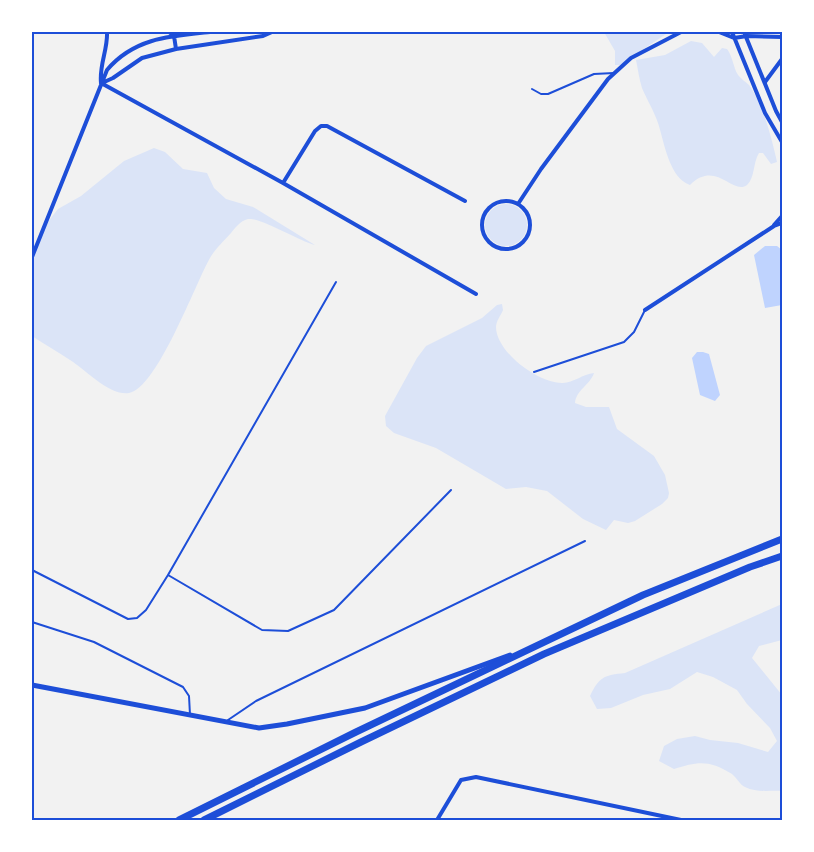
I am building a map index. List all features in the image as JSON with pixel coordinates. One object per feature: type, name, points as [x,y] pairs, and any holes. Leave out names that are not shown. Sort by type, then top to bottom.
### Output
[{"type":"highway","points":[[179,820],[643,595],[783,539]]},
{"type":"highway","points":[[204,820],[544,654],[750,567],[783,556]]},
{"type":"main road","points":[[32,685],[259,728],[365,708],[539,645]]},
{"type":"street","points":[[101,83],[100,72],[107,50],[107,32]]},
{"type":"street","points":[[170,32],[174,36],[176,49]]},
{"type":"street","points":[[32,257],[107,70],[117,58],[135,46],[174,36],[210,32]]},
{"type":"street","points":[[101,83],[113,78],[142,58],[176,49],[263,36],[272,32]]},
{"type":"street","points":[[518,204],[541,169],[614,74],[631,58],[681,32]]},
{"type":"street","points":[[719,32],[734,38],[746,34],[783,38]]},
{"type":"street","points":[[732,32],[765,112],[776,135],[783,142]]},
{"type":"street","points":[[746,34],[783,122]]},
{"type":"street","points":[[765,83],[783,59]]},
{"type":"street","points":[[101,83],[283,183],[476,294]]},
{"type":"street","points":[[283,183],[315,131],[321,126],[327,126],[465,201]]},
{"type":"street","points":[[503,201],[518,204],[528,216],[529,232],[526,239],[513,248],[497,248],[490,244],[482,230],[484,215],[489,208],[503,201]]},
{"type":"street","points":[[645,310],[781,221],[783,210]]},
{"type":"street","points":[[437,820],[461,780],[476,777],[654,818],[681,820]]},
{"type":"lane","points":[[532,89],[541,94],[548,94],[594,74],[614,74]]},
{"type":"lane","points":[[32,570],[128,619],[137,618],[146,610],[336,282]]},
{"type":"lane","points":[[534,372],[624,342],[634,332],[645,310]]},
{"type":"lane","points":[[168,575],[262,630],[288,631],[334,610],[451,490]]},
{"type":"lane","points":[[225,722],[256,701],[585,541]]},
{"type":"lane","points":[[32,622],[94,642],[183,687],[189,696],[190,715]]},
{"type":"shaded area","points":[[604,32],[669,32],[620,65],[615,65],[615,51]]},
{"type":"shaded area","points":[[691,41],[702,43],[714,57],[722,48],[727,49],[738,75],[749,85],[759,102],[766,122],[777,162],[771,164],[763,153],[759,153],[750,182],[742,187],[716,176],[699,178],[690,185],[683,181],[672,167],[656,119],[642,88],[636,60],[665,55]]},
{"type":"shaded area","points":[[154,148],[165,152],[183,169],[207,173],[214,188],[226,199],[253,207],[315,245],[254,219],[240,223],[210,258],[175,333],[152,374],[140,387],[129,393],[121,393],[105,386],[32,336],[32,248],[58,209],[81,196],[124,161]]},
{"type":"shaded area","points":[[506,204],[514,205],[521,210],[526,217],[526,233],[521,240],[514,245],[506,246],[498,245],[491,240],[486,233],[485,225],[486,217],[491,210],[498,205]]},
{"type":"shaded area","points":[[502,304],[503,310],[496,325],[498,337],[511,356],[521,365],[553,382],[567,383],[594,373],[576,398],[575,403],[586,407],[609,407],[617,429],[654,456],[665,475],[669,493],[668,498],[662,504],[635,521],[628,523],[614,520],[606,530],[583,519],[547,491],[526,487],[506,489],[436,448],[394,433],[386,426],[385,416],[426,346],[482,318],[497,305]]},
{"type":"shaded area","points":[[782,604],[782,640],[759,646],[752,658],[782,695],[782,791],[750,789],[742,785],[732,774],[710,764],[697,763],[674,769],[659,761],[664,746],[677,739],[695,736],[738,743],[768,752],[777,741],[770,728],[737,690],[713,677],[697,672],[670,689],[643,695],[611,708],[597,709],[590,696],[599,681],[607,676],[625,673]]},
{"type":"water","points":[[765,246],[777,246],[782,250],[782,305],[765,308],[754,255]]},
{"type":"water","points":[[697,352],[709,354],[720,395],[715,401],[700,395],[692,358]]}]
